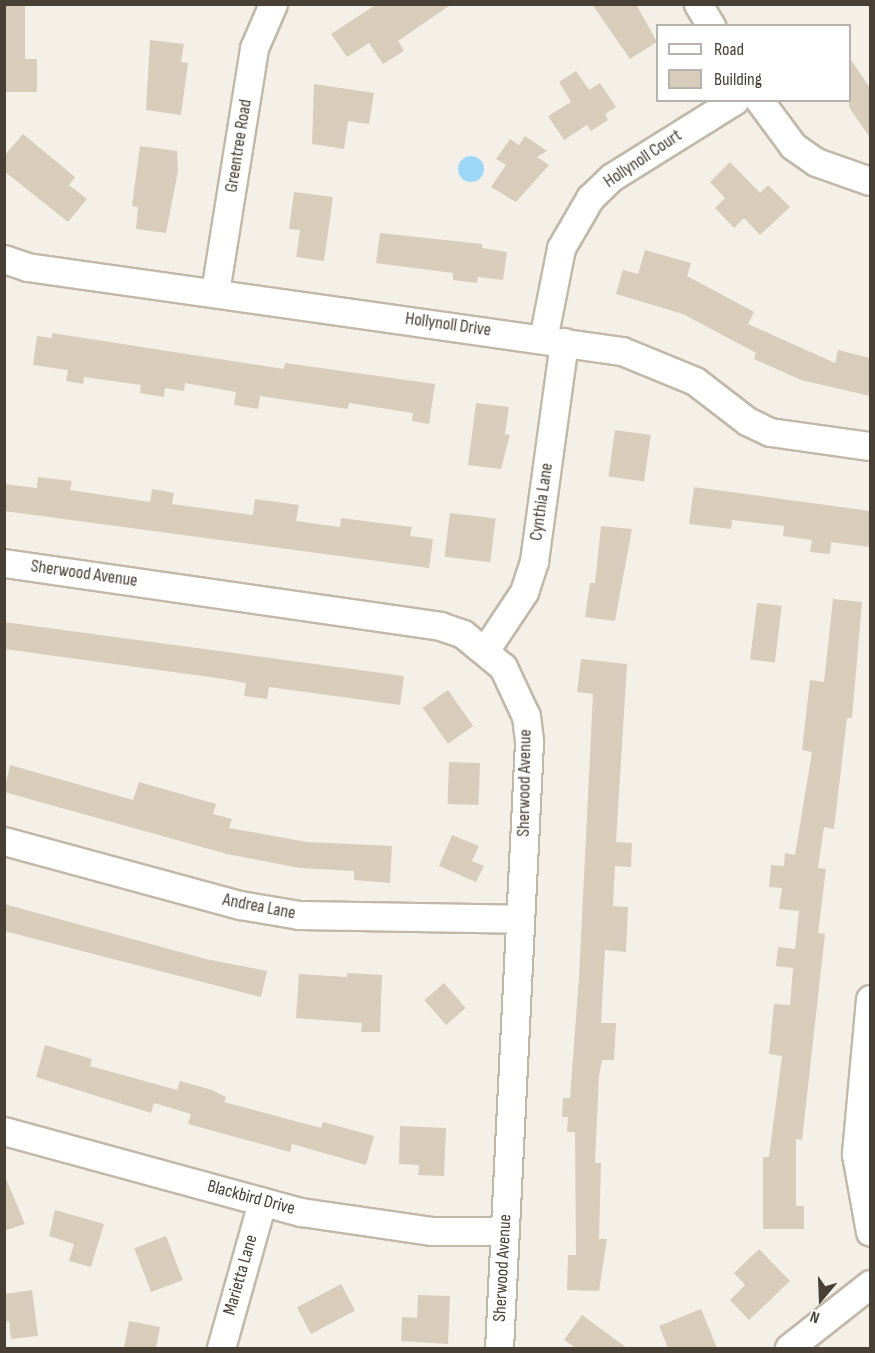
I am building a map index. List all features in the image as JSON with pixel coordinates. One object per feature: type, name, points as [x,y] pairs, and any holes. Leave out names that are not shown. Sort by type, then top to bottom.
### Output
[{"type":"street","name":"Greentree Road","points":[[215,292],[255,48],[273,4]]},
{"type":"street","points":[[698,4],[710,24]]},
{"type":"street","name":"Hollynoll Court","points":[[553,340],[561,248],[590,198],[612,177],[732,102]]},
{"type":"street","points":[[761,102],[794,146],[816,162],[870,181]]},
{"type":"street","name":"Hollynoll Drive","points":[[4,259],[27,267],[622,351],[662,364],[770,432],[870,446]]},
{"type":"street","name":"Cynthia Lane","points":[[486,649],[524,592],[534,561],[553,340]]},
{"type":"street","name":"Sherwood Avenue","points":[[4,563],[440,626],[486,649],[503,667],[526,716],[520,919],[499,1348]]},
{"type":"street","name":"Andrea Lane","points":[[4,842],[240,905],[299,915],[520,919]]},
{"type":"street","points":[[870,999],[856,1154],[870,1232]]},
{"type":"street","name":"Blackbird Drive","points":[[4,1131],[262,1202],[366,1224],[504,1231]]},
{"type":"street","name":"Marietta Lane","points":[[220,1348],[262,1202]]},
{"type":"street","points":[[789,1348],[870,1284]]},
{"type":"water","points":[[471,156],[480,160],[484,169],[480,178],[471,182],[462,178],[458,169],[462,160]]},
{"type":"building","points":[[6,4],[25,4],[25,59],[37,59],[37,92],[4,92]]},
{"type":"building","points":[[377,4],[452,4],[398,41],[404,51],[383,64],[369,43],[347,57],[331,34]]},
{"type":"building","points":[[592,4],[636,4],[656,43],[630,59]]},
{"type":"building","points":[[150,40],[184,44],[181,62],[188,63],[181,115],[146,110]]},
{"type":"building","points":[[851,60],[870,88],[870,138],[849,107]]},
{"type":"building","points":[[576,71],[589,90],[600,83],[616,107],[605,114],[608,120],[591,131],[587,125],[564,140],[548,116],[571,102],[559,82]]},
{"type":"building","points":[[314,84],[374,93],[369,124],[348,121],[344,149],[312,144]]},
{"type":"building","points":[[23,134],[75,177],[69,185],[87,199],[68,222],[4,171],[4,156]]},
{"type":"building","points":[[525,136],[547,151],[537,157],[549,165],[516,202],[491,187],[506,165],[496,159],[510,139],[519,145]]},
{"type":"building","points":[[140,146],[177,151],[178,171],[166,233],[136,229],[138,207],[132,206]]},
{"type":"building","points":[[730,162],[760,193],[768,185],[790,207],[760,235],[744,218],[734,228],[715,208],[725,198],[710,182]]},
{"type":"building","points":[[294,192],[333,197],[324,261],[296,257],[300,230],[289,229]]},
{"type":"building","points":[[380,233],[482,244],[482,248],[507,252],[503,280],[478,277],[477,283],[453,280],[453,273],[376,263]]},
{"type":"building","points":[[645,250],[691,263],[687,276],[754,312],[748,324],[835,363],[838,350],[870,358],[870,396],[801,380],[754,359],[756,353],[683,314],[616,294],[623,270],[638,274]]},
{"type":"building","points":[[52,333],[284,369],[285,363],[435,384],[429,424],[412,421],[413,413],[349,403],[348,409],[260,396],[258,409],[234,405],[236,392],[185,383],[184,391],[165,388],[164,397],[140,393],[141,385],[84,377],[83,384],[66,381],[68,370],[33,365],[37,336],[52,338]]},
{"type":"building","points":[[476,403],[509,407],[505,434],[510,435],[501,469],[468,465]]},
{"type":"building","points":[[615,430],[651,435],[644,482],[608,477]]},
{"type":"building","points":[[38,477],[72,481],[70,490],[150,502],[152,489],[174,493],[172,504],[253,515],[255,499],[299,505],[296,521],[340,527],[341,518],[412,527],[410,536],[433,539],[429,568],[4,511],[4,484],[37,488]]},
{"type":"building","points":[[694,487],[870,511],[870,547],[831,542],[830,554],[810,552],[812,540],[783,536],[784,526],[732,520],[731,529],[689,524]]},
{"type":"building","points":[[450,513],[496,519],[490,562],[445,557]]},
{"type":"building","points":[[601,526],[632,529],[615,621],[585,617],[590,583],[595,583]]},
{"type":"building","points":[[833,599],[862,602],[852,718],[847,718],[834,829],[824,827],[818,868],[826,869],[818,933],[825,934],[802,1140],[796,1139],[796,1206],[804,1206],[804,1229],[763,1229],[763,1157],[769,1157],[782,1056],[769,1054],[774,1004],[790,1005],[793,968],[776,966],[778,947],[795,949],[799,911],[779,909],[782,888],[769,887],[771,865],[784,866],[785,853],[795,855],[812,752],[802,750],[810,680],[824,682]]},
{"type":"building","points":[[757,603],[782,606],[775,663],[750,660]]},
{"type":"building","points":[[4,622],[404,676],[400,705],[269,687],[267,699],[244,696],[246,683],[4,649]]},
{"type":"building","points":[[581,659],[627,664],[616,842],[632,843],[631,867],[615,866],[613,906],[628,907],[626,952],[605,950],[601,1023],[616,1023],[614,1060],[602,1060],[599,1076],[595,1163],[601,1163],[599,1239],[607,1239],[599,1291],[567,1290],[568,1255],[576,1255],[575,1132],[567,1132],[568,1117],[562,1117],[563,1098],[570,1098],[579,977],[593,694],[577,692]]},
{"type":"building","points":[[448,690],[473,726],[448,744],[423,708]]},
{"type":"building","points":[[449,762],[480,763],[479,805],[448,804]]},
{"type":"building","points":[[10,765],[133,800],[139,782],[216,804],[213,814],[232,819],[229,828],[307,842],[392,846],[390,883],[354,880],[354,871],[300,868],[227,854],[4,792]]},
{"type":"building","points":[[452,835],[479,846],[472,861],[484,866],[476,882],[439,866]]},
{"type":"building","points":[[4,904],[206,959],[267,971],[261,997],[4,931]]},
{"type":"building","points":[[347,973],[382,975],[380,1032],[361,1032],[362,1023],[296,1018],[299,974],[347,977]]},
{"type":"building","points":[[444,983],[466,1008],[446,1025],[424,1000]]},
{"type":"building","points":[[45,1045],[92,1059],[90,1066],[177,1090],[180,1081],[212,1090],[226,1097],[224,1102],[321,1128],[323,1122],[374,1136],[366,1165],[292,1144],[290,1152],[188,1124],[191,1114],[154,1103],[151,1113],[36,1077]]},
{"type":"building","points":[[400,1126],[446,1128],[444,1176],[418,1175],[419,1165],[399,1164]]},
{"type":"building","points":[[4,1174],[25,1224],[4,1231]]},
{"type":"building","points":[[55,1210],[104,1224],[91,1267],[69,1261],[74,1244],[49,1236]]},
{"type":"building","points":[[166,1236],[183,1280],[151,1292],[134,1248]]},
{"type":"building","points":[[759,1249],[790,1281],[749,1320],[730,1300],[745,1285],[734,1273]]},
{"type":"building","points":[[341,1284],[355,1310],[311,1334],[297,1307]]},
{"type":"building","points":[[32,1290],[38,1336],[11,1339],[9,1321],[4,1322],[4,1294]]},
{"type":"building","points":[[418,1295],[450,1296],[448,1344],[401,1341],[402,1317],[417,1318]]},
{"type":"building","points":[[701,1309],[717,1348],[668,1348],[659,1326]]},
{"type":"building","points":[[582,1315],[627,1348],[576,1348],[564,1340]]},
{"type":"building","points":[[129,1321],[160,1327],[156,1348],[124,1348]]}]
